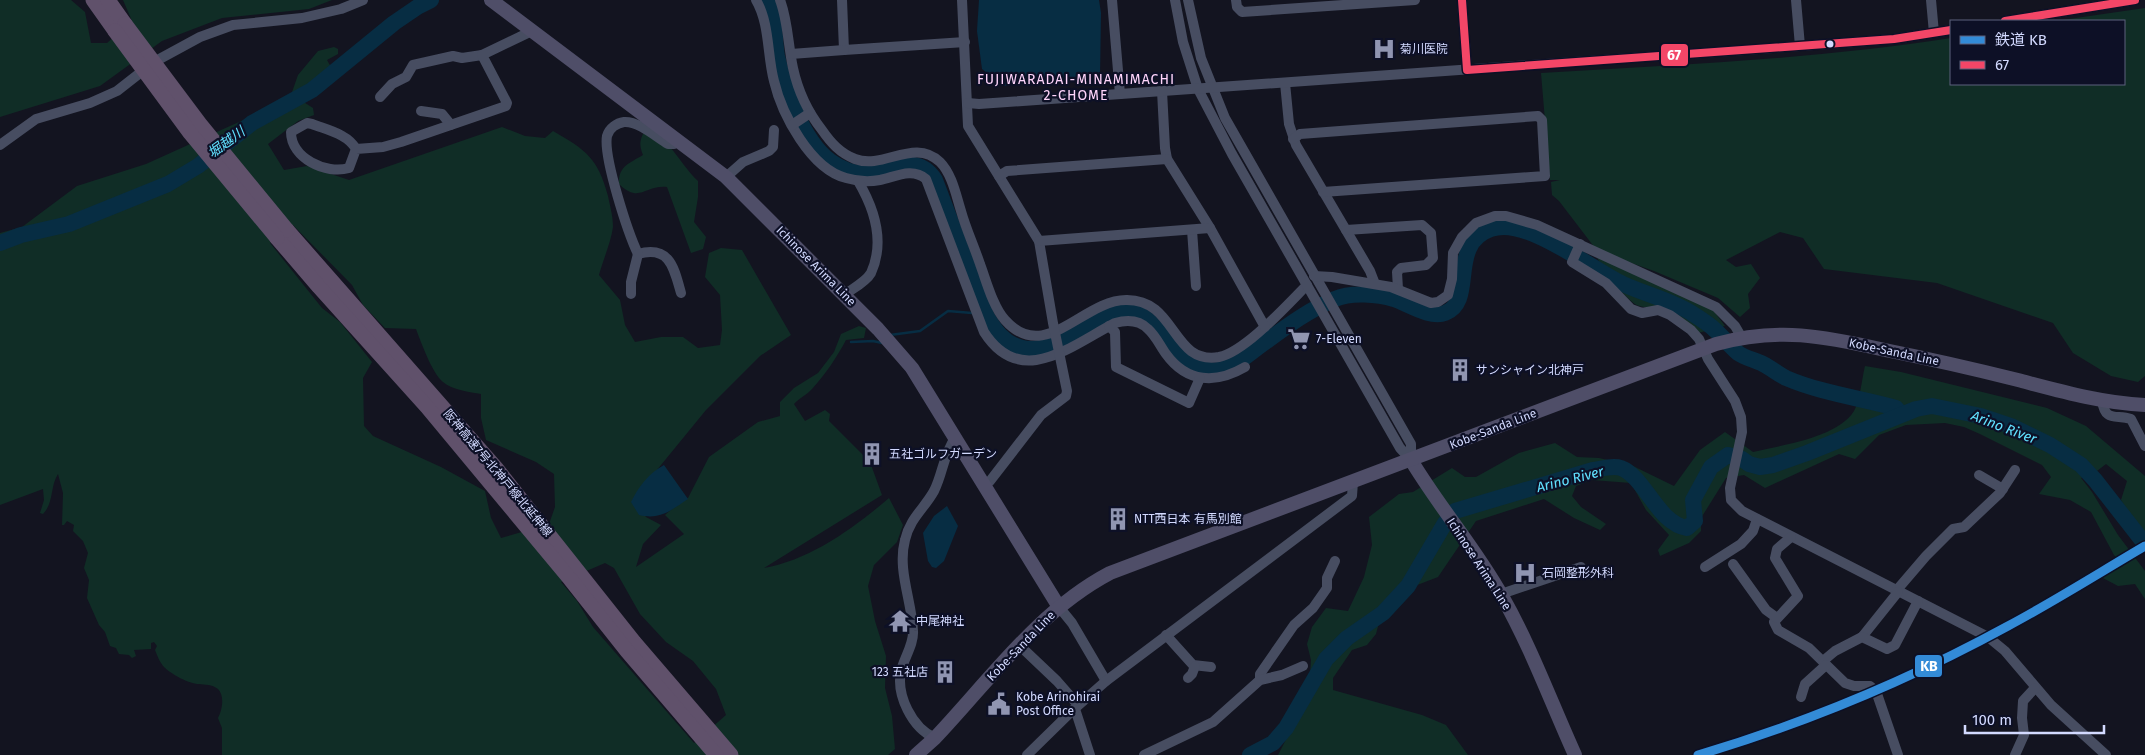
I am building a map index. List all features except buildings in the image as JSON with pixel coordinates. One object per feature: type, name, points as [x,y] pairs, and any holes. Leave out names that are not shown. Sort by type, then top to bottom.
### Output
[{"type":"highway","points":[[93,0],[120,28],[200,124],[282,234]]},
{"type":"highway","points":[[108,0],[120,28]]},
{"type":"highway","name":"阪神高速7号北神戸線北延伸線","points":[[282,234],[435,397],[582,574],[698,724]]},
{"type":"highway","name":"阪神高速7号北神戸線北延伸線","points":[[282,234],[319,287],[427,407],[570,579],[627,651],[698,724]]},
{"type":"highway","points":[[698,724],[716,755]]},
{"type":"highway","points":[[698,724],[731,755]]},
{"type":"main road","name":"Ichinose Arima Line","points":[[491,0],[726,178],[878,329],[912,368],[1059,607]]},
{"type":"main road","name":"Kobe-Sanda Line","points":[[916,755],[935,738],[1020,645],[1059,607],[1096,581],[1123,568],[1710,346],[1758,335],[1791,334],[1832,338],[1957,365],[2102,400],[2145,405]]},
{"type":"main road","name":"Ichinose Arima Line","points":[[1412,460],[1427,487],[1502,594],[1575,755]]},
{"type":"street","points":[[0,145],[36,120],[90,104],[117,91],[154,62],[200,37],[234,25],[318,15],[341,9],[363,0]]},
{"type":"street","points":[[756,0],[763,16],[774,82],[793,124],[820,164],[838,176],[858,181],[880,180],[910,173],[922,176],[929,184],[978,318],[990,342],[1007,355],[1024,360],[1040,360],[1122,321],[1142,324],[1149,329],[1171,361],[1200,378],[1216,379],[1226,377],[1244,367]]},
{"type":"street","points":[[780,0],[799,92],[808,114],[832,144],[844,154],[859,160],[872,161],[917,151],[941,163],[950,178],[990,292],[1003,318],[1014,329],[1027,335],[1043,336],[1056,334],[1100,306],[1127,299],[1154,308],[1164,315],[1184,347],[1197,356],[1208,359],[1223,356],[1265,327],[1306,285]]},
{"type":"street","points":[[842,0],[844,50]]},
{"type":"street","points":[[962,0],[968,126],[1040,241],[1066,396],[1040,415],[990,481],[984,486]]},
{"type":"street","points":[[1112,0],[1120,94]]},
{"type":"street","points":[[1175,0],[1183,42],[1198,89],[1322,313],[1400,448],[1412,460]]},
{"type":"street","points":[[1188,0],[1201,58],[1212,89],[1230,126],[1410,444],[1412,460]]},
{"type":"street","points":[[1236,0],[1237,7],[1242,12],[1415,0]]},
{"type":"street","points":[[1462,0],[1467,70]]},
{"type":"street","points":[[1796,0],[1800,46]]},
{"type":"street","points":[[1931,0],[1934,33]]},
{"type":"street","points":[[2011,20],[2136,0]]},
{"type":"street","points":[[968,103],[979,104],[1212,89],[1800,46],[1894,39],[1950,30]]},
{"type":"street","points":[[380,97],[392,84],[406,77],[413,65],[446,57],[462,58],[482,55],[532,31]]},
{"type":"street","points":[[790,54],[965,42]]},
{"type":"street","points":[[356,149],[383,147],[401,142],[506,106],[507,103],[482,55]]},
{"type":"street","points":[[1285,83],[1289,124],[1293,139],[1370,271],[1375,284]]},
{"type":"street","points":[[1162,92],[1167,160],[1210,228],[1265,327]]},
{"type":"street","points":[[421,112],[442,114],[451,125]]},
{"type":"street","points":[[793,124],[808,114]]},
{"type":"street","points":[[1293,139],[1300,134],[1423,124],[1538,116],[1542,120],[1545,176],[1323,192]]},
{"type":"street","points":[[631,294],[638,254],[619,200],[607,144],[607,134],[617,124],[631,123],[668,144],[674,144],[676,139]]},
{"type":"street","points":[[312,124],[347,138],[356,149],[349,168],[340,171],[308,162],[291,142],[291,132],[299,126],[312,124]]},
{"type":"street","points":[[726,178],[742,162],[769,152],[773,147],[774,130]]},
{"type":"street","points":[[999,176],[1007,171],[1167,160]]},
{"type":"street","points":[[844,295],[870,274],[877,247],[878,235],[871,205],[858,181]]},
{"type":"street","points":[[1314,276],[1332,277],[1398,289],[1431,303],[1444,299],[1448,295],[1451,287],[1453,254],[1468,230],[1476,223],[1495,216],[1518,218],[1716,307],[1735,326],[1740,338]]},
{"type":"street","points":[[1346,230],[1422,225],[1431,233],[1433,258],[1426,265],[1401,268],[1397,272],[1398,289]]},
{"type":"street","points":[[1040,241],[1210,228]]},
{"type":"street","points":[[1192,230],[1196,286]]},
{"type":"street","points":[[1579,246],[1572,262],[1606,283],[1631,309],[1642,313],[1658,310],[1670,314],[1710,346],[1708,359],[1735,401],[1741,417],[1742,432],[1740,446],[1730,488],[1731,500],[1742,511],[1988,637],[2004,651],[2035,688],[2106,755]]},
{"type":"street","points":[[638,254],[650,251],[660,253],[666,258],[672,264],[682,294]]},
{"type":"street","points":[[1109,326],[1115,332],[1116,367],[1189,403],[1200,378]]},
{"type":"street","points":[[2102,400],[2103,410],[2111,417],[2131,419],[2145,446]]},
{"type":"street","points":[[935,738],[917,725],[900,690],[902,670],[914,632],[903,562],[904,542],[908,528],[933,492],[947,451],[955,438]]},
{"type":"street","points":[[1801,697],[1805,684],[1824,663],[1835,652],[1862,637],[1926,556],[1953,529],[1964,528],[2002,489],[2015,470]]},
{"type":"street","points":[[1979,474],[2002,489]]},
{"type":"street","points":[[1027,755],[1075,707],[1106,681],[1352,496],[1354,482]]},
{"type":"street","points":[[1705,568],[1742,544],[1753,531],[1757,519]]},
{"type":"street","points":[[1791,537],[1778,549],[1775,558],[1798,596],[1774,622],[1778,630],[1803,644],[1844,683],[1854,686],[1870,686],[1876,691],[1898,755]]},
{"type":"street","points":[[1260,680],[1260,674],[1294,626],[1312,608],[1327,588],[1327,578],[1335,561]]},
{"type":"street","points":[[1733,564],[1766,610],[1777,618]]},
{"type":"street","points":[[1502,594],[1581,567]]},
{"type":"street","points":[[1862,637],[1887,649],[1895,645],[1918,601]]},
{"type":"street","points":[[1059,607],[1072,623],[1106,681]]},
{"type":"street","points":[[1166,635],[1195,666],[1211,667]]},
{"type":"street","points":[[1020,645],[1056,681],[1075,707],[1090,755]]},
{"type":"street","points":[[1188,678],[1195,666]]},
{"type":"street","points":[[1144,755],[1212,722],[1260,680],[1282,675],[1303,666]]},
{"type":"street","points":[[2015,755],[2024,735],[2023,701],[2035,688]]},
{"type":"green space","points":[[0,0],[71,0],[85,12],[91,43],[107,43],[132,21],[123,0],[332,0],[309,9],[222,18],[162,41],[100,86],[0,117]]},
{"type":"green space","points":[[2145,8],[2145,376],[2138,382],[2111,376],[2073,353],[2053,323],[1937,283],[1824,269],[1803,238],[1780,232],[1726,260],[1736,267],[1751,264],[1760,278],[1748,294],[1750,308],[1740,317],[1718,298],[1595,248],[1559,201],[1552,195],[1551,182],[1560,180],[1550,180],[1541,73],[1798,56],[1950,38],[1950,85],[2125,85],[2125,20],[2062,20]]},
{"type":"green space","points":[[334,47],[338,49],[338,54],[327,60],[332,69],[302,101],[313,108],[314,115],[298,121],[268,144],[284,170],[307,166],[349,180],[502,127],[525,136],[545,138],[553,131],[589,156],[600,172],[608,196],[613,227],[599,275],[620,300],[625,325],[635,342],[661,337],[683,337],[698,348],[720,345],[722,330],[720,295],[705,277],[709,253],[721,248],[742,250],[791,335],[760,356],[706,410],[634,498],[646,517],[661,525],[643,544],[636,567],[684,534],[665,515],[688,498],[709,457],[758,422],[780,416],[780,402],[794,388],[818,373],[834,352],[841,334],[859,326],[866,328],[864,338],[846,340],[822,378],[794,404],[805,421],[825,410],[830,414],[829,421],[870,462],[882,495],[764,568],[798,558],[815,550],[846,531],[889,498],[903,525],[897,542],[874,565],[868,586],[875,621],[886,656],[885,688],[892,716],[895,749],[888,755],[222,755],[222,728],[218,718],[222,708],[222,696],[216,687],[195,684],[167,670],[159,659],[155,650],[157,646],[154,642],[151,643],[151,649],[134,650],[136,656],[132,658],[129,655],[119,654],[116,648],[110,646],[105,632],[99,625],[87,598],[89,580],[84,568],[88,553],[83,541],[73,531],[74,525],[67,521],[62,525],[63,493],[58,474],[49,505],[43,514],[40,513],[44,500],[43,489],[0,505],[0,233],[22,227],[77,186],[146,164],[263,111],[291,95],[298,75],[318,51]],"holes":[[[293,225],[352,285],[363,305],[385,328],[416,329],[431,365],[443,382],[456,389],[481,394],[481,418],[486,440],[536,462],[554,474],[555,507],[549,524],[501,538],[491,518],[485,491],[441,467],[373,436],[364,426],[363,378],[372,362],[340,322],[322,308],[270,243]],[[605,563],[614,568],[640,614],[666,642],[693,661],[716,689],[726,715],[694,743],[593,627],[577,601],[561,582]]]},
{"type":"green space","points":[[651,130],[665,141],[698,181],[698,197],[694,222],[706,237],[703,249],[691,253],[667,187],[632,193],[619,184],[620,173],[623,169],[643,155],[640,144],[642,137],[643,134]]},
{"type":"green space","points":[[1596,256],[1713,310],[1725,326],[1698,333],[1662,306],[1638,306],[1620,290],[1624,277],[1600,263]]},
{"type":"green space","points":[[1865,366],[1901,372],[2047,408],[2086,426],[2145,476],[2145,536],[2138,529],[2121,500],[2127,481],[2106,464],[2097,471],[2081,478],[2092,492],[2118,535],[2145,571],[2145,599],[2135,584],[2118,586],[2101,577],[2123,566],[2114,555],[2091,512],[2070,500],[2039,494],[2051,477],[2042,465],[1964,427],[1945,423],[1906,425],[1879,435],[1855,459],[1839,454],[1765,488],[1744,475],[1726,478],[1701,518],[1701,531],[1689,543],[1660,556],[1658,550],[1669,535],[1646,510],[1631,483],[1592,480],[1576,486],[1572,496],[1581,507],[1606,524],[1600,530],[1574,518],[1544,499],[1476,521],[1438,577],[1399,592],[1383,607],[1376,634],[1367,645],[1352,650],[1333,678],[1333,690],[1422,715],[1446,725],[1468,755],[1278,755],[1293,726],[1293,704],[1310,676],[1311,660],[1307,644],[1312,627],[1326,608],[1348,611],[1364,577],[1372,545],[1369,517],[1399,494],[1413,492],[1452,468],[1465,477],[1476,477],[1519,453],[1555,443],[1577,457],[1599,458],[1633,466],[1674,486],[1700,450],[1725,432],[1753,452],[1808,439],[1835,428],[1846,420],[1856,407]]},
{"type":"water","points":[[979,0],[1099,0],[1101,13],[1100,76],[1003,86],[982,69],[977,31]]},
{"type":"water","points":[[664,465],[688,499],[670,511],[659,515],[639,515],[631,502],[644,481]]},
{"type":"water","points":[[947,506],[958,526],[944,561],[936,568],[932,567],[928,561],[923,533],[934,516]]},
{"type":"waterway","name":"堀越川","points":[[0,243],[21,235],[69,224],[168,184],[198,166],[252,123],[312,90],[394,23],[431,0]]},
{"type":"waterway","points":[[766,0],[772,13],[777,56],[784,83],[796,113],[811,141],[830,161],[852,171],[866,173],[912,165],[928,172],[935,180],[987,317],[1000,335],[1011,344],[1022,348],[1046,347],[1071,337],[1108,316],[1123,311],[1136,313],[1146,319],[1156,327],[1183,358],[1195,366],[1209,370],[1223,369],[1241,360],[1304,315],[1324,304],[1348,295],[1380,296],[1394,299],[1426,313],[1445,313],[1454,307],[1460,297],[1466,259],[1470,247],[1478,236],[1491,229],[1506,227],[1522,230],[1540,237],[1559,246],[1623,284],[1685,309],[1710,326],[1738,353],[1763,364],[1786,378],[1827,391],[1896,408],[1901,414]]},
{"type":"waterway","points":[[890,335],[920,331],[948,311],[972,313]]},
{"type":"waterway","points":[[981,314],[987,317]]},
{"type":"waterway","points":[[851,342],[873,341],[882,343]]},
{"type":"waterway","name":"Arino River","points":[[1250,755],[1273,743],[1286,728],[1326,659],[1347,638],[1383,613],[1408,586],[1445,523],[1455,511],[1593,470],[1618,467],[1630,473],[1668,518],[1677,525],[1687,528],[1695,521],[1693,500],[1711,467],[1728,455],[1760,467],[1773,465],[1916,409],[1932,406],[1981,416],[2011,426],[2050,445],[2081,465],[2145,544]]},
{"type":"rail line","name":"KB","points":[[1698,755],[1778,729],[1895,682],[1971,646],[2060,597],[2145,546]]},
{"type":"transit line","name":"67","points":[[1462,0],[1467,70],[1894,39],[1950,30]]},
{"type":"transit line","name":"67","points":[[2011,20],[2135,0]]},
{"type":"place","name":"菊川医院","points":[[1384,49]]},
{"type":"place","name":"7-Eleven","points":[[1299,339]]},
{"type":"place","name":"サンシャイン北神戸","points":[[1460,370]]},
{"type":"place","name":"五社ゴルフガーデン","points":[[872,454]]},
{"type":"place","name":"NTT西日本 有馬別館","points":[[1118,519]]},
{"type":"place","name":"石岡整形外科","points":[[1525,573]]},
{"type":"place","name":"中尾神社","points":[[900,621]]},
{"type":"place","name":"123 五社店","points":[[945,672]]},
{"type":"place","name":"Kobe Arinohirai Post Office","points":[[999,704]]},
{"type":"district","name":"FUJIWARADAI-MINAMIMACHI 2-CHOME","points":[[1076,88]]}]
